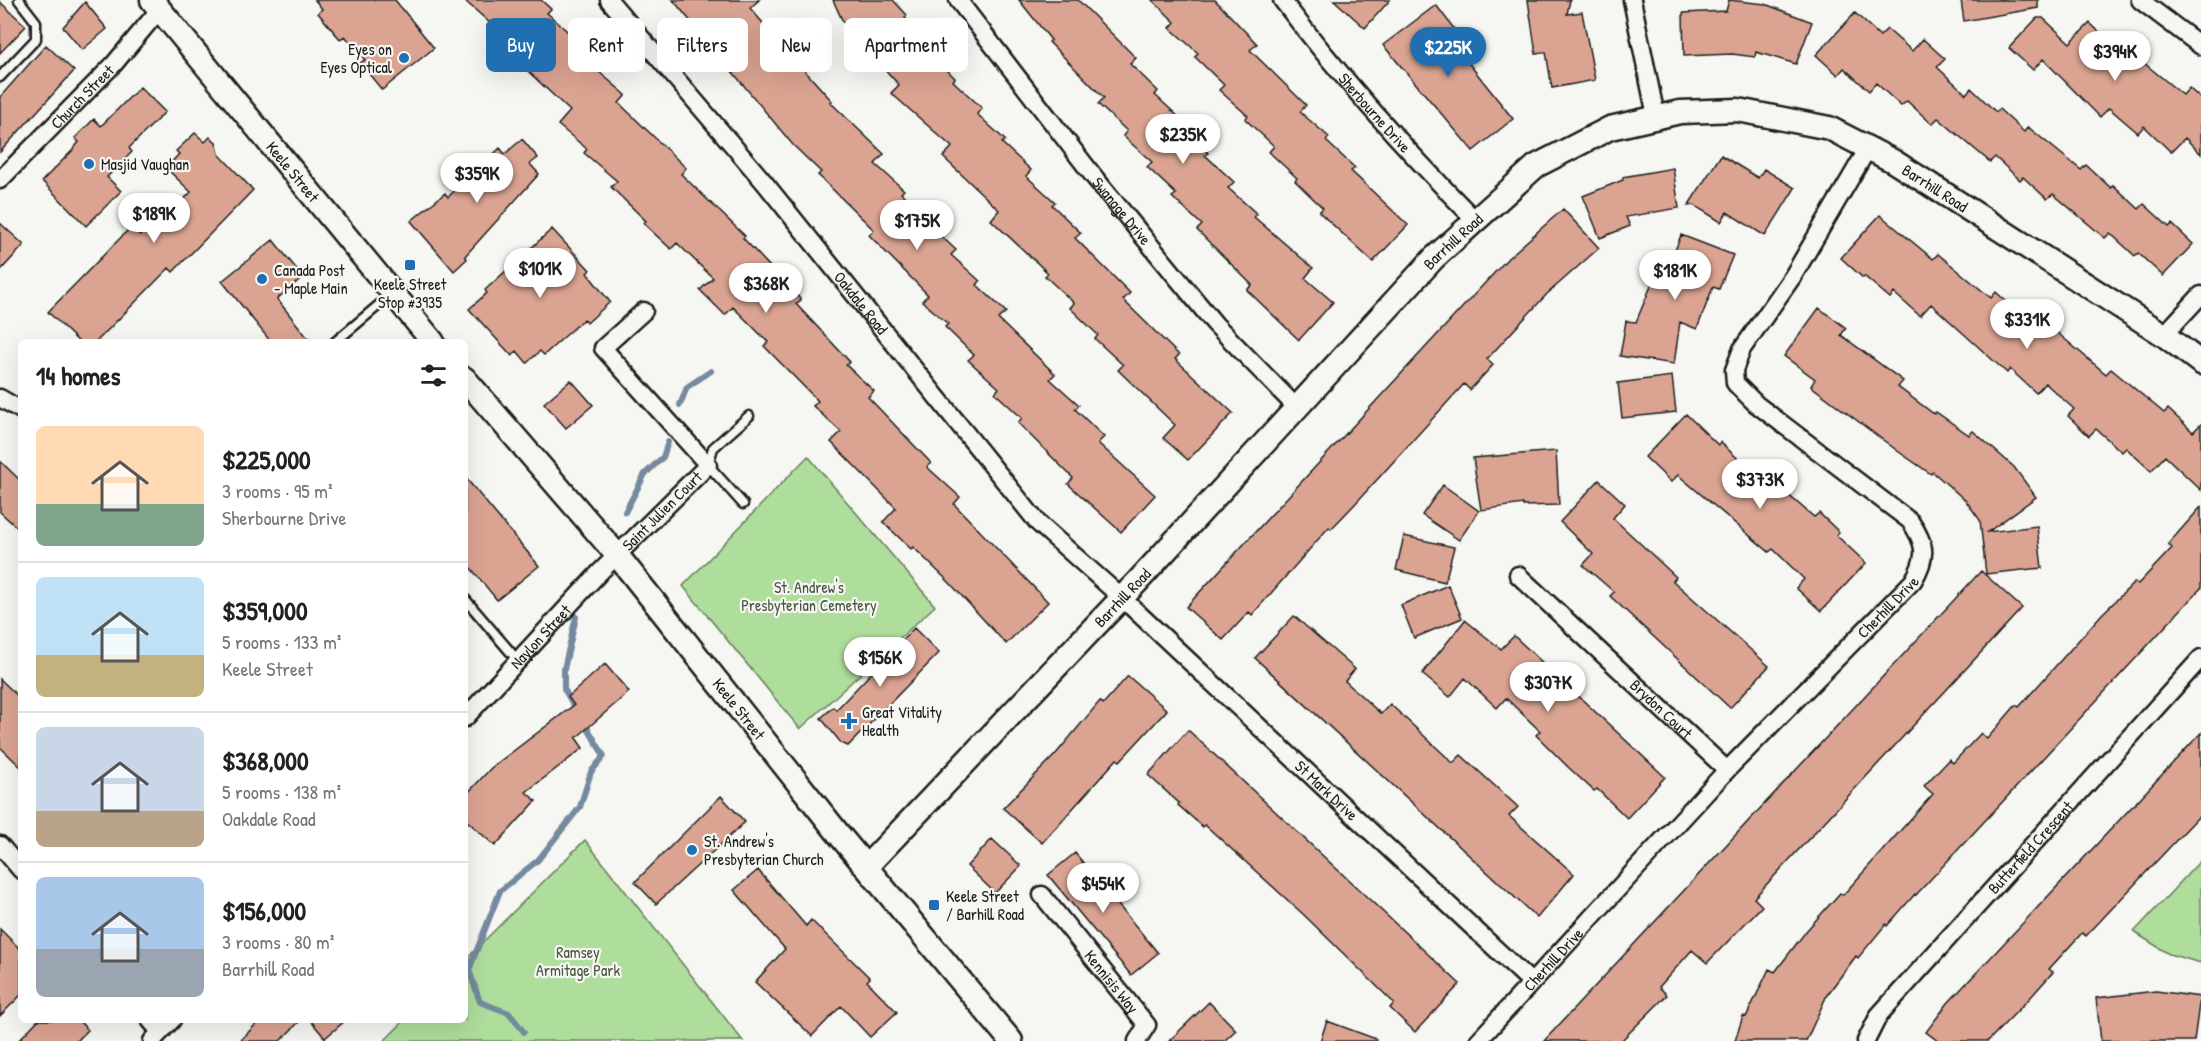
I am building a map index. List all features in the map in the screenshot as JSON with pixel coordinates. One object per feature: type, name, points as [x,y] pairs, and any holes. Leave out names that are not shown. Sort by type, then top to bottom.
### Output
[{"type":"street","name":"Oakdale Road","points":[[609,0],[764,182],[1038,523],[1122,598]]},
{"type":"street","name":"Swanage Drive","points":[[958,0],[1095,178],[1215,324],[1298,409]]},
{"type":"street","name":"Sherbourne Drive","points":[[1282,0],[1329,62],[1375,115],[1475,220]]},
{"type":"street","points":[[1632,0],[1656,116]]},
{"type":"street","points":[[2140,0],[2201,46]]},
{"type":"street","name":"Church Street","points":[[0,180],[114,64],[156,5]]},
{"type":"street","name":"Keele Street","points":[[156,5],[432,339]]},
{"type":"street","name":"Barrhill Road","points":[[866,867],[1122,598],[1298,409],[1434,258],[1536,166],[1610,128],[1656,116],[1738,110],[1784,117],[1829,128],[1867,150],[1893,161],[2164,335],[2201,363]]},
{"type":"street","name":"Cherhill Drive","points":[[1478,1041],[1727,770],[1913,581],[1922,567],[1923,540],[1910,521],[1756,404],[1735,383],[1734,370],[1743,349],[1793,276],[1867,150]]},
{"type":"street","points":[[2164,335],[2201,295]]},
{"type":"street","points":[[644,311],[603,348],[708,465]]},
{"type":"street","name":"Keele Street","points":[[468,382],[617,555],[866,867],[1011,1041]]},
{"type":"street","points":[[0,398],[18,408]]},
{"type":"street","name":"Saint Julien Court","points":[[617,555],[708,465]]},
{"type":"street","name":"Naylon Street","points":[[468,715],[617,555]]},
{"type":"street","name":"Brydon Court","points":[[1518,575],[1727,770]]},
{"type":"street","name":"St Mark Drive","points":[[1122,598],[1531,982]]},
{"type":"street","name":"Butterfield Crescent","points":[[1866,1041],[1879,1015],[2201,658]]},
{"type":"street","points":[[0,845],[18,866]]},
{"type":"street","name":"Kennisis Way","points":[[1042,895],[1148,1025],[1137,1041]]},
{"type":"lane","points":[[0,77],[36,39],[36,22],[19,0]]},
{"type":"lane","points":[[339,339],[394,293]]},
{"type":"lane","points":[[743,504],[708,465],[713,448],[749,416]]},
{"type":"lane","points":[[468,602],[519,662]]},
{"type":"green space","name":"St. Andrew's Presbyterian Cemetery","points":[[808,456],[935,606],[800,729],[683,586]]},
{"type":"green space","name":"Ramsey Armitage Park","points":[[585,840],[743,1041],[384,1041],[402,1023],[468,1023],[468,957]]},
{"type":"green space","points":[[2201,860],[2201,963],[2169,954],[2134,932]]},
{"type":"building","points":[[315,0],[395,0],[434,48],[382,90],[360,63],[365,60],[345,36],[340,39],[318,13],[322,9]]},
{"type":"building","points":[[464,0],[541,0],[551,9],[547,13],[553,18],[486,18]]},
{"type":"building","points":[[673,0],[759,0],[750,8],[760,20],[760,72],[806,72],[832,101],[830,102],[884,154],[875,164],[904,190],[901,193],[931,221],[928,224],[956,250],[951,255],[980,281],[977,285],[1006,312],[998,319],[1055,374],[1050,379],[1079,405],[1075,409],[1104,437],[1098,443],[1155,495],[1121,532],[1068,484],[1073,478],[1018,423],[1022,418],[995,393],[999,388],[968,360],[974,355],[945,327],[948,324],[922,301],[928,295],[869,235],[874,230],[818,175],[821,172],[793,145],[733,72],[748,72],[748,18],[688,18]]},
{"type":"building","points":[[833,0],[893,0],[907,15],[905,18],[844,18],[844,24]]},
{"type":"building","points":[[1019,0],[1078,0],[1136,58],[1130,64],[1158,91],[1155,95],[1183,121],[1179,125],[1208,153],[1205,155],[1234,182],[1228,188],[1257,214],[1254,217],[1313,268],[1305,278],[1333,302],[1299,340],[1247,290],[1252,285],[1197,230],[1202,225],[1172,197],[1176,194],[1147,167],[1152,162],[1123,136],[1127,131],[1098,104],[1104,98],[1049,42],[1051,40]]},
{"type":"building","points":[[1152,0],[1215,0],[1257,44],[1250,50],[1306,105],[1300,112],[1329,137],[1326,141],[1355,168],[1351,171],[1408,225],[1373,262],[1319,212],[1323,208],[1295,181],[1297,178],[1269,152],[1274,146],[1245,119],[1248,116],[1219,90],[1224,85],[1195,57],[1198,53],[1170,28],[1175,22]]},
{"type":"building","points":[[1334,0],[1390,0],[1365,28]]},
{"type":"building","points":[[1528,0],[1570,0],[1567,14],[1582,12],[1595,80],[1552,88],[1546,52],[1536,54]]},
{"type":"building","points":[[1729,0],[1765,4],[1812,22],[1796,64],[1756,52],[1755,57],[1732,54],[1684,56],[1683,13],[1726,11]]},
{"type":"building","points":[[1961,0],[2038,0],[2038,8],[1964,21]]},
{"type":"building","points":[[0,2],[26,26],[0,53]]},
{"type":"building","points":[[85,2],[107,29],[82,50],[63,27]]},
{"type":"building","points":[[1436,5],[1455,30],[1447,36],[1513,119],[1473,151],[1383,45]]},
{"type":"building","points":[[1855,13],[1880,36],[1887,29],[1912,51],[1923,39],[1945,59],[1937,67],[1966,94],[1971,88],[1996,112],[1999,109],[2024,132],[2028,127],[2081,170],[2086,165],[2111,188],[2113,185],[2139,209],[2144,204],[2169,227],[2172,224],[2193,244],[2163,276],[2138,253],[2135,256],[2110,233],[2105,238],[2053,194],[2047,199],[2023,177],[2020,180],[1995,157],[1990,162],[1938,118],[1932,124],[1907,101],[1901,106],[1876,83],[1869,91],[1844,68],[1838,75],[1816,55]]},
{"type":"building","points":[[2037,18],[2043,18],[2070,43],[2090,23],[2118,50],[2122,45],[2183,95],[2189,88],[2201,99],[2201,154],[2185,138],[2171,152],[2144,126],[2138,133],[2109,108],[2100,117],[2043,59],[2033,70],[2009,48]]},
{"type":"building","points":[[556,21],[568,32],[568,72],[599,72],[626,95],[619,103],[686,168],[681,174],[745,236],[743,238],[801,300],[796,304],[850,362],[846,365],[874,391],[868,397],[931,463],[927,467],[960,497],[954,504],[1048,602],[1006,644],[949,582],[883,522],[896,508],[831,442],[841,432],[813,406],[818,401],[764,346],[768,342],[733,307],[725,315],[700,290],[713,278],[677,243],[671,249],[643,223],[646,221],[611,187],[617,181],[584,153],[587,149],[558,125],[570,111],[529,72],[556,72]]},
{"type":"building","points":[[46,45],[74,71],[0,152],[0,97]]},
{"type":"building","points":[[887,72],[949,72],[955,78],[953,81],[982,108],[977,114],[1005,140],[1002,143],[1031,170],[1026,176],[1055,202],[1052,205],[1081,233],[1075,238],[1130,293],[1123,300],[1179,355],[1175,359],[1233,413],[1188,460],[1163,438],[1175,425],[1118,370],[1123,365],[1095,339],[1098,335],[1070,308],[1074,303],[1045,276],[1048,273],[991,220],[999,210],[943,157],[952,147],[891,93],[899,85]]},
{"type":"building","name":"Masjid Vaughan","points":[[140,87],[165,112],[129,148],[132,152],[107,177],[121,191],[86,226],[42,181],[72,151],[79,142],[75,138],[94,119],[101,126]]},
{"type":"building","points":[[195,133],[205,142],[210,137],[216,142],[219,154],[253,190],[173,272],[169,268],[99,339],[76,339],[48,312],[131,227],[140,235],[153,221],[155,223],[162,216],[165,219],[191,192],[166,168],[179,154],[176,151]]},
{"type":"building","points":[[522,139],[538,158],[530,164],[539,174],[465,256],[467,259],[454,271],[411,221],[445,193],[448,197],[500,148],[505,154]]},
{"type":"building","points":[[1721,155],[1758,178],[1764,169],[1795,188],[1765,236],[1727,212],[1721,222],[1694,205],[1688,206]]},
{"type":"building","points":[[1673,168],[1679,208],[1626,217],[1630,226],[1600,238],[1583,196],[1623,180],[1623,177]]},
{"type":"building","points":[[1563,209],[1599,248],[1547,294],[1487,359],[1493,365],[1470,390],[1464,384],[1354,505],[1331,529],[1329,527],[1252,615],[1249,612],[1223,640],[1186,607],[1508,258]]},
{"type":"building","points":[[1880,215],[1933,259],[1938,254],[1991,298],[1996,292],[2021,315],[2025,311],[2050,335],[2054,330],[2106,374],[2111,369],[2164,413],[2168,409],[2193,432],[2201,424],[2201,490],[2165,456],[2151,471],[2126,448],[2122,452],[2096,429],[2089,436],[2068,416],[2074,409],[2045,383],[2036,393],[2010,369],[2007,373],[1931,304],[1920,316],[1894,293],[1890,298],[1864,276],[1863,278],[1841,258]]},
{"type":"building","points":[[0,223],[24,245],[0,271]]},
{"type":"building","points":[[552,229],[590,270],[587,273],[610,302],[587,323],[584,319],[544,355],[540,351],[527,363],[517,351],[512,356],[469,309],[487,293],[485,290]]},
{"type":"building","points":[[1681,235],[1733,255],[1719,289],[1713,287],[1697,329],[1680,322],[1674,364],[1620,356],[1626,321],[1636,322],[1656,274],[1665,277]]},
{"type":"building","name":"Canada Post - Maple Main","points":[[273,240],[303,277],[277,299],[309,339],[269,339],[222,281]]},
{"type":"building","points":[[1819,308],[1846,328],[1841,335],[1903,381],[1898,387],[1934,414],[1936,412],[1969,435],[1973,431],[2014,467],[2036,497],[1988,532],[2037,526],[2042,568],[1986,574],[1980,520],[1966,501],[1933,472],[1931,474],[1899,452],[1811,386],[1815,379],[1784,356]]},
{"type":"building","points":[[1672,376],[1676,412],[1622,418],[1618,383]]},
{"type":"building","points":[[571,380],[593,405],[566,428],[544,403]]},
{"type":"building","points":[[1686,414],[1718,445],[1720,442],[1749,469],[1753,465],[1814,517],[1819,513],[1839,532],[1836,535],[1866,563],[1821,611],[1796,588],[1804,579],[1773,549],[1769,552],[1678,475],[1671,482],[1645,457]]},
{"type":"building","points":[[1556,451],[1559,505],[1523,506],[1523,504],[1481,510],[1473,458]]},
{"type":"building","points":[[0,461],[18,478],[18,528],[0,512]]},
{"type":"building","points":[[1599,480],[1625,504],[1613,518],[1676,577],[1673,581],[1769,666],[1730,708],[1610,596],[1614,592],[1583,565],[1593,554],[1560,522]]},
{"type":"building","points":[[468,481],[539,566],[497,600],[468,565]]},
{"type":"building","points":[[1443,485],[1479,511],[1459,540],[1422,515]]},
{"type":"building","points":[[2201,507],[2201,588],[1887,926],[1886,924],[1858,958],[1856,956],[1827,995],[1806,1041],[1735,1041],[1743,1016],[1746,1017],[1769,969],[1775,972],[1807,930],[1840,893],[1843,895],[1933,794],[1924,786],[1949,759],[1953,763],[1981,733],[1987,739],[2016,705],[2019,707],[2102,614],[2135,582],[2138,584],[2172,548],[2168,544]]},
{"type":"building","points":[[1404,536],[1454,547],[1445,582],[1396,570]]},
{"type":"building","points":[[1981,571],[2022,608],[1754,898],[1762,906],[1707,963],[1692,950],[1659,987],[1667,995],[1621,1041],[1544,1041]]},
{"type":"building","points":[[1448,585],[1462,618],[1414,638],[1401,605]]},
{"type":"building","points":[[1294,616],[1355,669],[1345,681],[1381,714],[1390,704],[1453,763],[1461,755],[1518,807],[1509,816],[1574,874],[1537,918],[1255,658]]},
{"type":"building","points":[[1465,620],[1501,649],[1514,636],[1665,777],[1627,818],[1597,789],[1594,791],[1568,767],[1536,735],[1540,731],[1506,698],[1497,708],[1465,678],[1450,697],[1422,674]]},
{"type":"building","points":[[914,628],[939,653],[848,746],[841,743],[821,718],[833,707],[836,710]]},
{"type":"building","points":[[605,664],[629,692],[576,738],[583,748],[526,792],[536,801],[495,846],[468,822],[468,793],[491,768],[574,705],[568,697]]},
{"type":"building","points":[[1128,676],[1167,710],[1120,761],[1117,759],[1042,843],[1003,808],[1055,755],[1100,701],[1103,704]]},
{"type":"building","points":[[0,679],[18,696],[18,764],[0,747]]},
{"type":"building","points":[[1188,730],[1460,984],[1415,1032],[1390,1008],[1394,1003],[1304,915],[1205,825],[1203,827],[1178,805],[1179,803],[1148,775]]},
{"type":"building","points":[[2201,733],[2201,814],[2086,936],[2082,933],[2049,969],[2053,972],[1988,1041],[1938,1041],[1926,1032],[1948,1003]]},
{"type":"building","name":"St. Andrew's Presbyterian Church","points":[[721,796],[745,822],[656,904],[635,882]]},
{"type":"building","points":[[992,839],[1021,866],[995,893],[967,866]]},
{"type":"building","points":[[1075,853],[1158,953],[1131,975],[1048,875]]},
{"type":"building","points":[[758,870],[806,926],[811,920],[870,978],[867,981],[897,1012],[870,1037],[841,1006],[812,1036],[755,982],[785,949],[734,890]]},
{"type":"building","points":[[0,929],[18,947],[18,998],[0,1016]]},
{"type":"building","points":[[2156,991],[2200,997],[2194,1041],[2101,1041],[2096,998]]},
{"type":"building","points":[[1209,1002],[1236,1030],[1224,1041],[1169,1041]]},
{"type":"building","points":[[1327,1021],[1376,1039],[1376,1041],[1320,1041]]},
{"type":"building","points":[[35,1023],[81,1023],[88,1030],[77,1041],[18,1041]]},
{"type":"building","points":[[257,1023],[298,1023],[280,1041],[240,1041]]},
{"type":"building","points":[[312,1023],[342,1023],[325,1038]]},
{"type":"waterway","points":[[680,405],[687,387],[711,371]]},
{"type":"waterway","points":[[625,512],[645,474],[663,457],[668,442]]},
{"type":"waterway","points":[[576,617],[564,669],[564,689],[577,711]]},
{"type":"waterway","points":[[524,1032],[509,1013],[480,1002],[469,970],[500,891],[538,860],[580,807],[591,772],[604,756],[584,722]]},
{"type":"place","name":"Eyes on Eyes Optical","points":[[404,58]]},
{"type":"place","name":"Masjid Vaughan","points":[[89,164]]},
{"type":"place","name":"Keele Street Stop #3935","points":[[410,265]]},
{"type":"place","name":"Canada Post - Maple Main","points":[[262,279]]},
{"type":"place","name":"Great Vitality Health","points":[[849,721]]},
{"type":"place","name":"St. Andrew's Presbyterian Church","points":[[692,850]]},
{"type":"place","name":"Keele Street / Barhill Road","points":[[934,905]]}]
